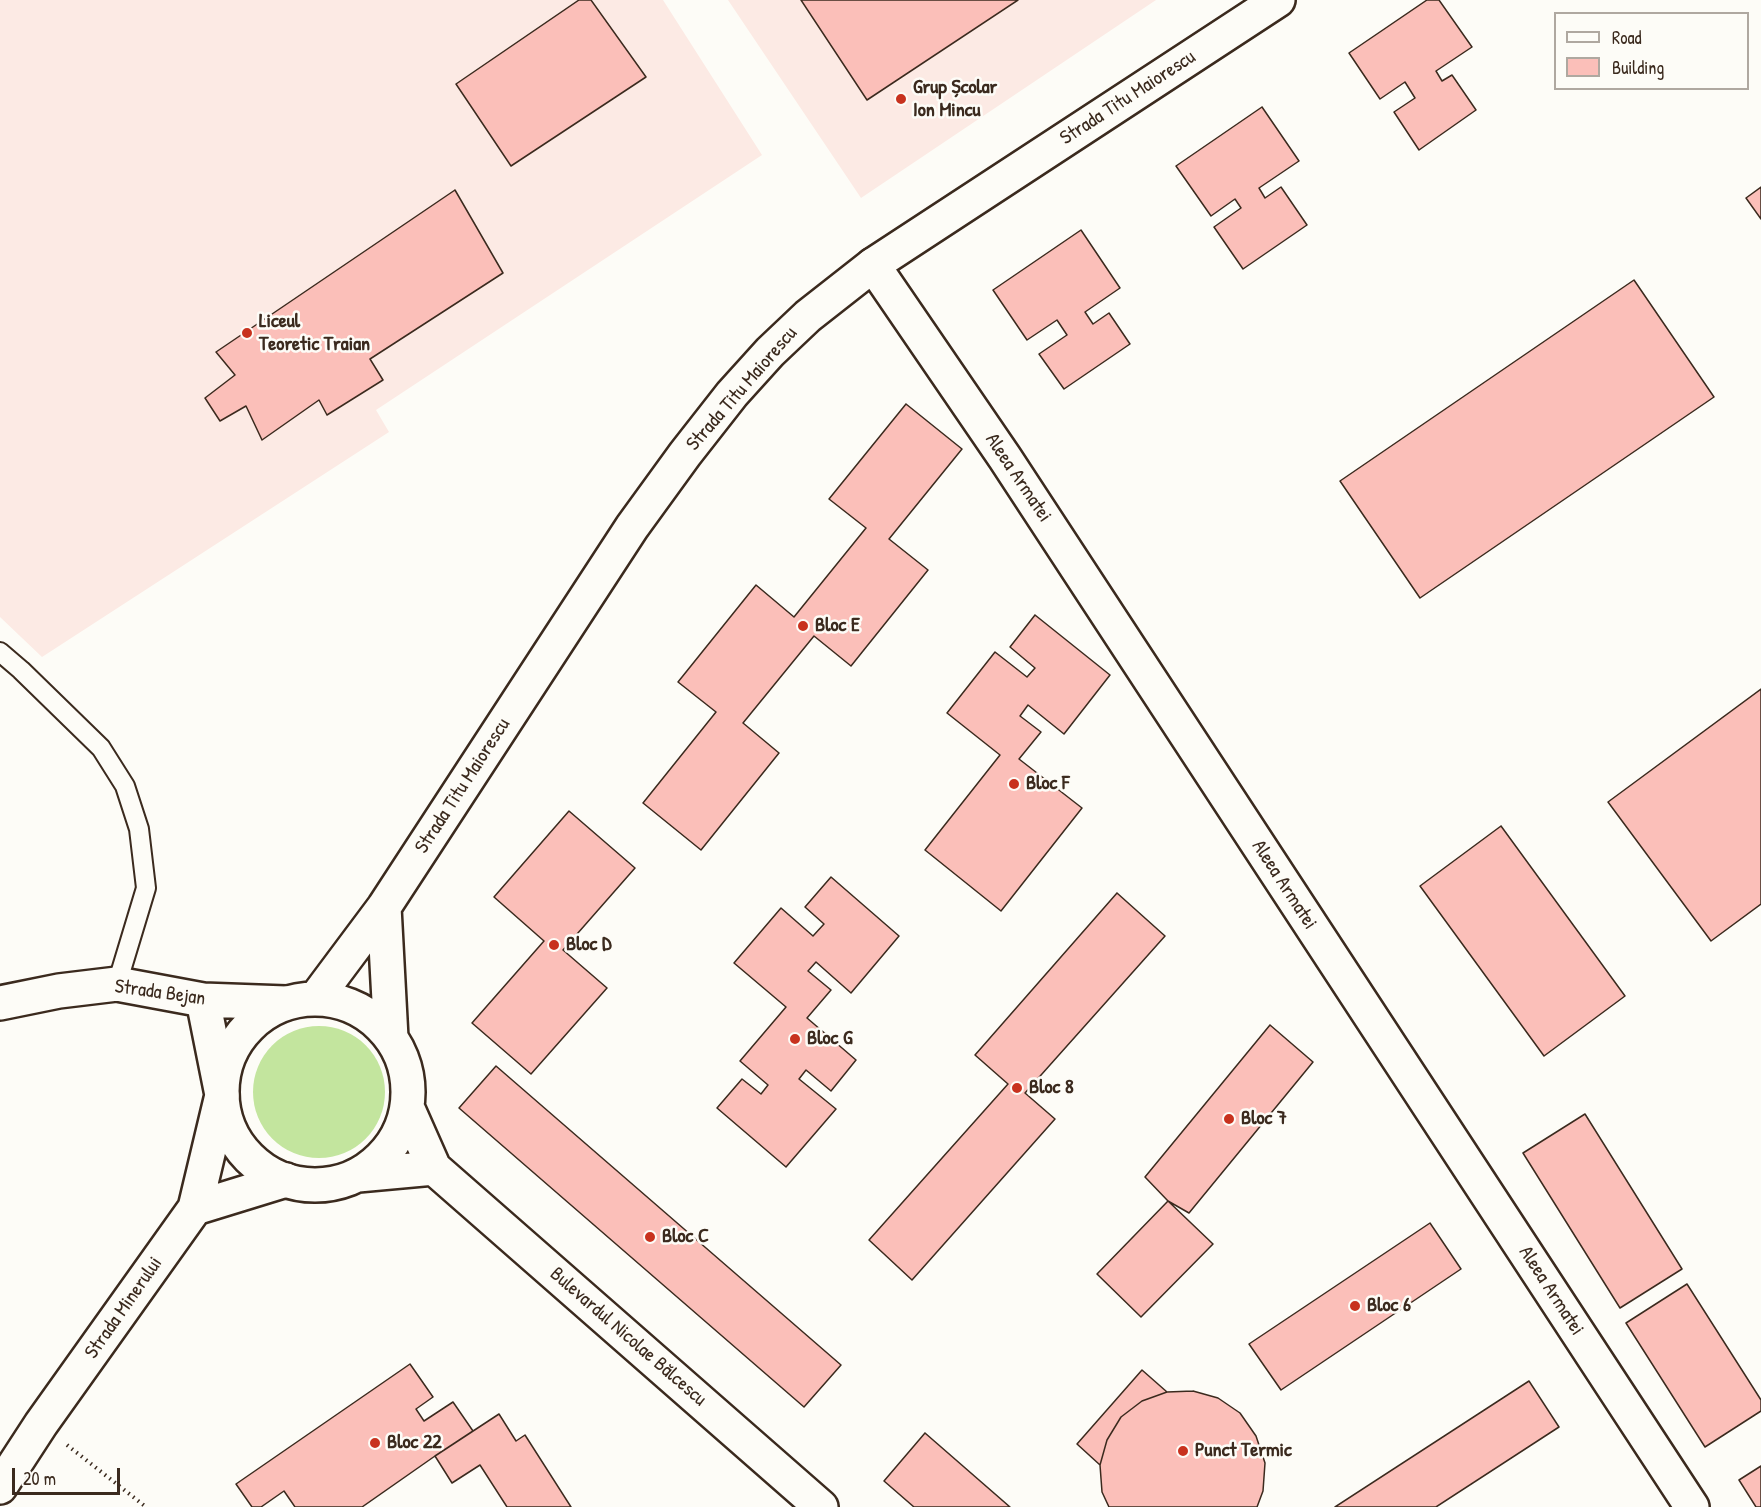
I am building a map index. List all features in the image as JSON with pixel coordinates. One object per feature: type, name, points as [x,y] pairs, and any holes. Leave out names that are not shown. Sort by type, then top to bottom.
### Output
[{"type":"main road","name":"Strada Titu Maiorescu","points":[[384,907],[625,537],[732,394],[770,352],[808,316],[873,265],[1278,0]]},
{"type":"main road","name":"Aleea Armatei","points":[[873,265],[1011,468],[1692,1507]]},
{"type":"main road","points":[[301,1001],[384,907]]},
{"type":"main road","points":[[384,907],[391,1038]]},
{"type":"main road","name":"Strada Bejan","points":[[0,1003],[59,991],[117,984],[203,1000],[301,1001]]},
{"type":"main road","points":[[203,1000],[228,1126],[236,1141],[257,1165],[286,1180],[322,1185],[340,1182],[358,1175],[434,1168],[407,1107]]},
{"type":"main road","points":[[195,1208],[222,1095],[225,1069],[234,1046],[256,1019],[270,1010],[301,1001],[333,1000],[350,1005],[372,1019],[391,1038],[406,1071],[407,1107],[403,1124],[385,1154],[358,1175]]},
{"type":"main road","name":"Bulevardul Nicolae Bălcescu","points":[[434,1168],[821,1507]]},
{"type":"main road","points":[[195,1208],[286,1180]]},
{"type":"main road","name":"Strada Minerului","points":[[0,1487],[41,1424],[195,1208]]},
{"type":"lane","points":[[0,652],[101,748],[125,786],[139,829],[146,888],[117,984]]},
{"type":"path","points":[[41,1424],[146,1507]]},
{"type":"shaded area","name":"Liceul Teoretic Traian","points":[[0,0],[663,0],[762,155],[376,410],[389,432],[42,657],[0,617]]},
{"type":"shaded area","name":"Grup Școlar Ion Mincu","points":[[728,0],[1156,0],[861,198]]},
{"type":"green space","points":[[319,1026],[344,1031],[366,1045],[380,1067],[385,1092],[380,1117],[366,1139],[344,1153],[319,1158],[294,1153],[272,1139],[258,1117],[253,1092],[258,1067],[272,1045],[294,1031]]},
{"type":"building","points":[[579,0],[591,0],[646,77],[511,166],[456,84]]},
{"type":"building","points":[[801,0],[1018,0],[867,100]]},
{"type":"building","points":[[1427,0],[1439,0],[1472,47],[1436,71],[1442,81],[1452,75],[1476,110],[1419,150],[1394,112],[1415,98],[1405,82],[1380,99],[1349,53]]},
{"type":"building","points":[[1262,107],[1299,161],[1259,188],[1265,198],[1281,187],[1307,225],[1243,269],[1214,227],[1241,208],[1235,199],[1211,216],[1176,166]]},
{"type":"building","points":[[1761,187],[1761,219],[1746,198]]},
{"type":"building","points":[[455,190],[503,273],[370,359],[383,380],[327,415],[319,400],[262,440],[246,406],[220,421],[205,398],[235,375],[216,352]]},
{"type":"building","points":[[1081,230],[1120,288],[1085,312],[1093,324],[1109,313],[1130,344],[1064,389],[1039,354],[1067,335],[1057,320],[1027,340],[993,290]]},
{"type":"building","points":[[1634,280],[1714,397],[1420,598],[1340,481]]},
{"type":"building","name":"Bloc E","points":[[906,404],[962,449],[889,539],[928,570],[851,666],[814,636],[743,723],[779,753],[701,850],[643,803],[716,712],[678,682],[756,585],[794,617],[866,528],[829,499]]},
{"type":"building","name":"Bloc F","points":[[1035,615],[1110,675],[1064,734],[1028,705],[1020,716],[1041,732],[1019,759],[1082,808],[1001,911],[925,850],[1000,755],[947,713],[995,652],[1027,677],[1035,668],[1010,647]]},
{"type":"building","points":[[1761,689],[1761,904],[1711,941],[1608,802]]},
{"type":"building","name":"Bloc D","points":[[569,811],[635,868],[563,950],[607,988],[531,1074],[472,1023],[544,941],[494,897]]},
{"type":"building","points":[[1501,826],[1625,996],[1544,1056],[1420,886]]},
{"type":"building","name":"Bloc G","points":[[831,877],[899,936],[851,993],[816,962],[808,971],[831,990],[807,1018],[856,1060],[831,1091],[806,1070],[799,1079],[836,1109],[786,1167],[717,1108],[742,1079],[761,1094],[768,1085],[740,1061],[786,1007],[734,963],[781,908],[813,936],[824,924],[805,907]]},
{"type":"building","name":"Bloc 8","points":[[1117,893],[1165,936],[1025,1093],[1055,1119],[912,1280],[869,1240],[1008,1084],[975,1055]]},
{"type":"building","name":"Bloc 7","points":[[1270,1025],[1313,1062],[1189,1213],[1168,1201],[1145,1177]]},
{"type":"building","name":"Bloc C","points":[[496,1066],[841,1365],[804,1407],[459,1108]]},
{"type":"building","points":[[1585,1114],[1682,1269],[1620,1308],[1523,1153]]},
{"type":"building","points":[[1168,1201],[1213,1244],[1141,1317],[1097,1274]]},
{"type":"building","name":"Bloc 6","points":[[1430,1223],[1461,1269],[1281,1390],[1249,1344]]},
{"type":"building","points":[[1687,1284],[1761,1400],[1761,1411],[1705,1447],[1626,1323]]},
{"type":"building","name":"Bloc 22","points":[[410,1364],[433,1397],[416,1409],[424,1421],[453,1402],[473,1431],[362,1507],[295,1507],[284,1491],[261,1507],[252,1507],[236,1484]]},
{"type":"building","points":[[1142,1370],[1167,1392],[1142,1401],[1121,1417],[1107,1440],[1100,1465],[1077,1444]]},
{"type":"building","points":[[1529,1381],[1559,1427],[1436,1507],[1335,1507]]},
{"type":"building","name":"Punct Termic","points":[[1193,1391],[1218,1398],[1240,1413],[1256,1436],[1265,1463],[1263,1491],[1257,1507],[1109,1507],[1102,1492],[1100,1465],[1107,1440],[1121,1417],[1142,1401],[1167,1392]]},
{"type":"building","points":[[499,1414],[516,1441],[525,1435],[571,1507],[507,1507],[480,1465],[452,1483],[435,1456]]},
{"type":"building","points":[[925,1433],[1010,1507],[914,1507],[884,1481]]},
{"type":"building","points":[[1761,1466],[1761,1507],[1756,1507],[1739,1480]]},
{"type":"place","name":"Grup Școlar Ion Mincu","points":[[901,99]]},
{"type":"place","name":"Liceul Teoretic Traian","points":[[247,333]]},
{"type":"place","name":"Bloc E","points":[[803,626]]},
{"type":"place","name":"Bloc F","points":[[1014,784]]},
{"type":"place","name":"Bloc D","points":[[554,945]]},
{"type":"place","name":"Bloc G","points":[[795,1039]]},
{"type":"place","name":"Bloc 8","points":[[1017,1088]]},
{"type":"place","name":"Bloc 7","points":[[1229,1119]]},
{"type":"place","name":"Bloc C","points":[[650,1237]]},
{"type":"place","name":"Bloc 6","points":[[1355,1306]]},
{"type":"place","name":"Bloc 22","points":[[375,1443]]},
{"type":"place","name":"Punct Termic","points":[[1183,1451]]}]
